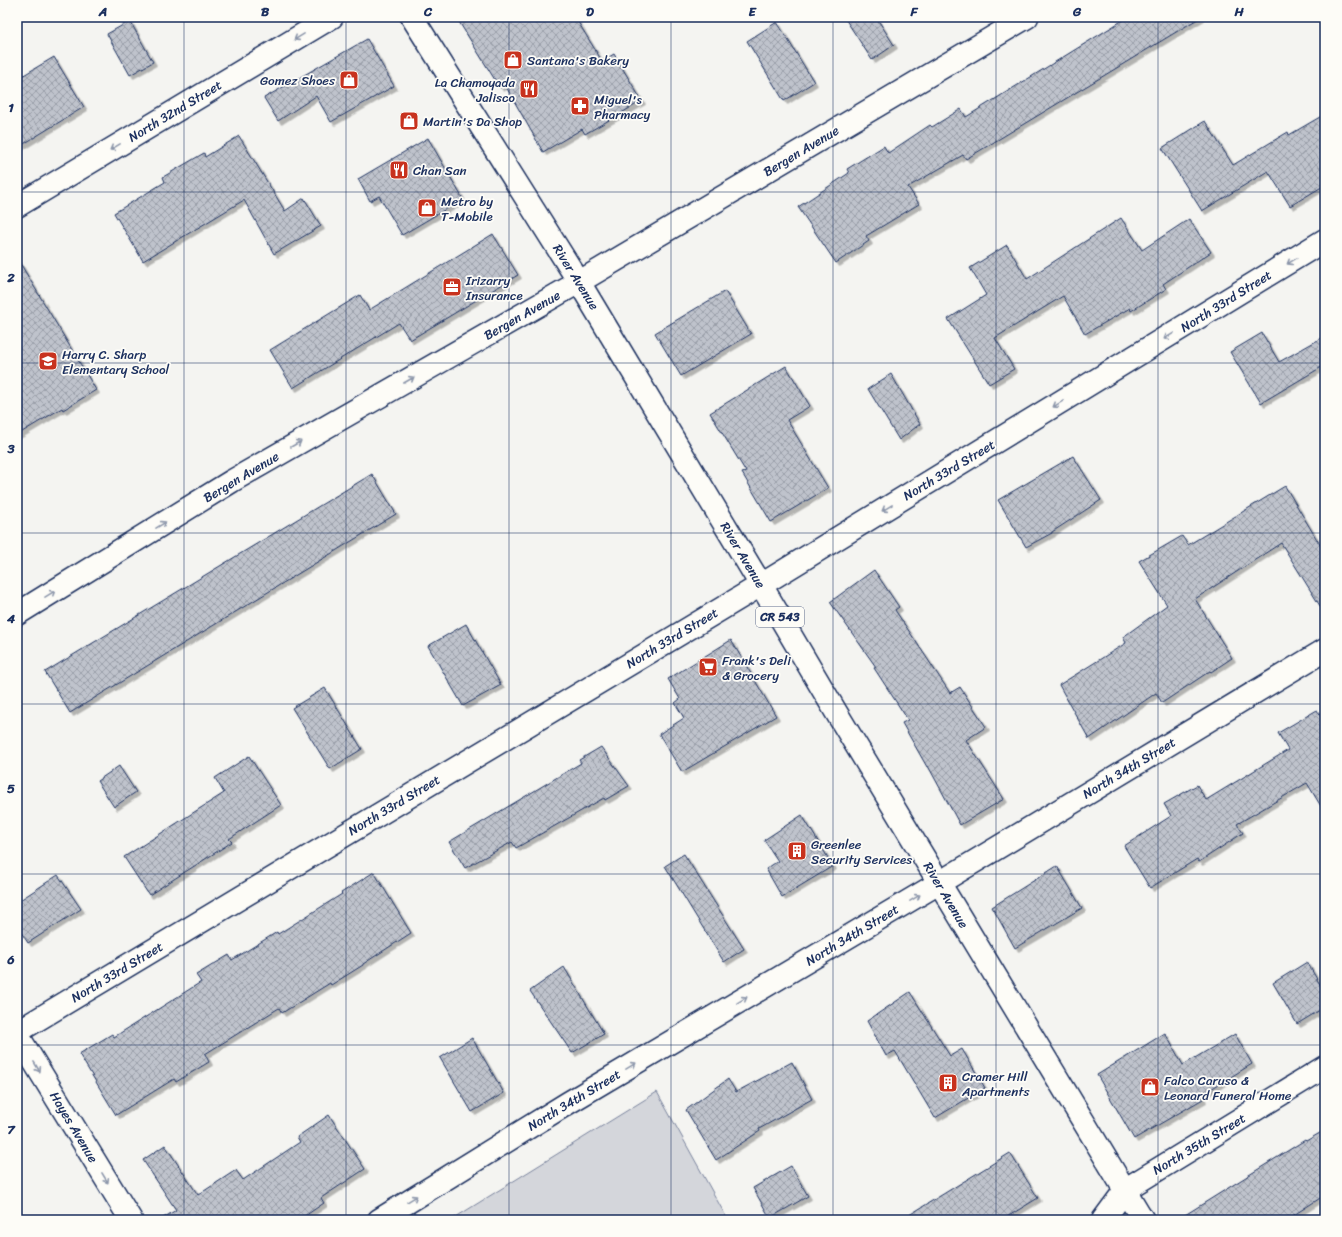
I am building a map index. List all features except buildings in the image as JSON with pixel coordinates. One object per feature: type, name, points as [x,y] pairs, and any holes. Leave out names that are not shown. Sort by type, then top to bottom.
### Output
[{"type":"street","name":"North 32nd Street","points":[[17,206],[332,17]]},
{"type":"street","name":"River Avenue","points":[[412,17],[579,282],[939,883],[1126,1189],[1143,1220]]},
{"type":"street","name":"Bergen Avenue","points":[[17,614],[232,481],[579,282],[1027,17]]},
{"type":"street","name":"North 33rd Street","points":[[17,1033],[761,585],[1325,240]]},
{"type":"street","name":"North 34th Street","points":[[379,1220],[575,1099],[939,883],[1325,650]]},
{"type":"street","name":"Hayes Avenue","points":[[17,1033],[131,1220]]},
{"type":"street","name":"North 35th Street","points":[[1103,1220],[1126,1189],[1325,1067]]},
{"type":"shaded area","points":[[657,1092],[728,1220],[451,1220]]},
{"type":"place","name":"Santana's Bakery","points":[[513,60]]},
{"type":"place","name":"Gomez Shoes","points":[[349,80]]},
{"type":"place","name":"La Chamoyada Jalisco","points":[[529,89]]},
{"type":"place","name":"Miguel's Pharmacy","points":[[580,106]]},
{"type":"place","name":"Martin's Da Shop","points":[[409,121]]},
{"type":"place","name":"Chan San","points":[[399,170]]},
{"type":"place","name":"Metro by T-Mobile","points":[[427,208]]},
{"type":"place","name":"Irizarry Insurance","points":[[452,287]]},
{"type":"place","name":"Harry C. Sharp Elementary School","points":[[48,361]]},
{"type":"place","name":"Frank's Deli & Grocery","points":[[708,667]]},
{"type":"place","name":"Greenlee Security Services","points":[[797,851]]},
{"type":"place","name":"Cramer Hill Apartments","points":[[948,1083]]},
{"type":"place","name":"Falco Caruso & Leonard Funeral Home","points":[[1150,1087]]}]
